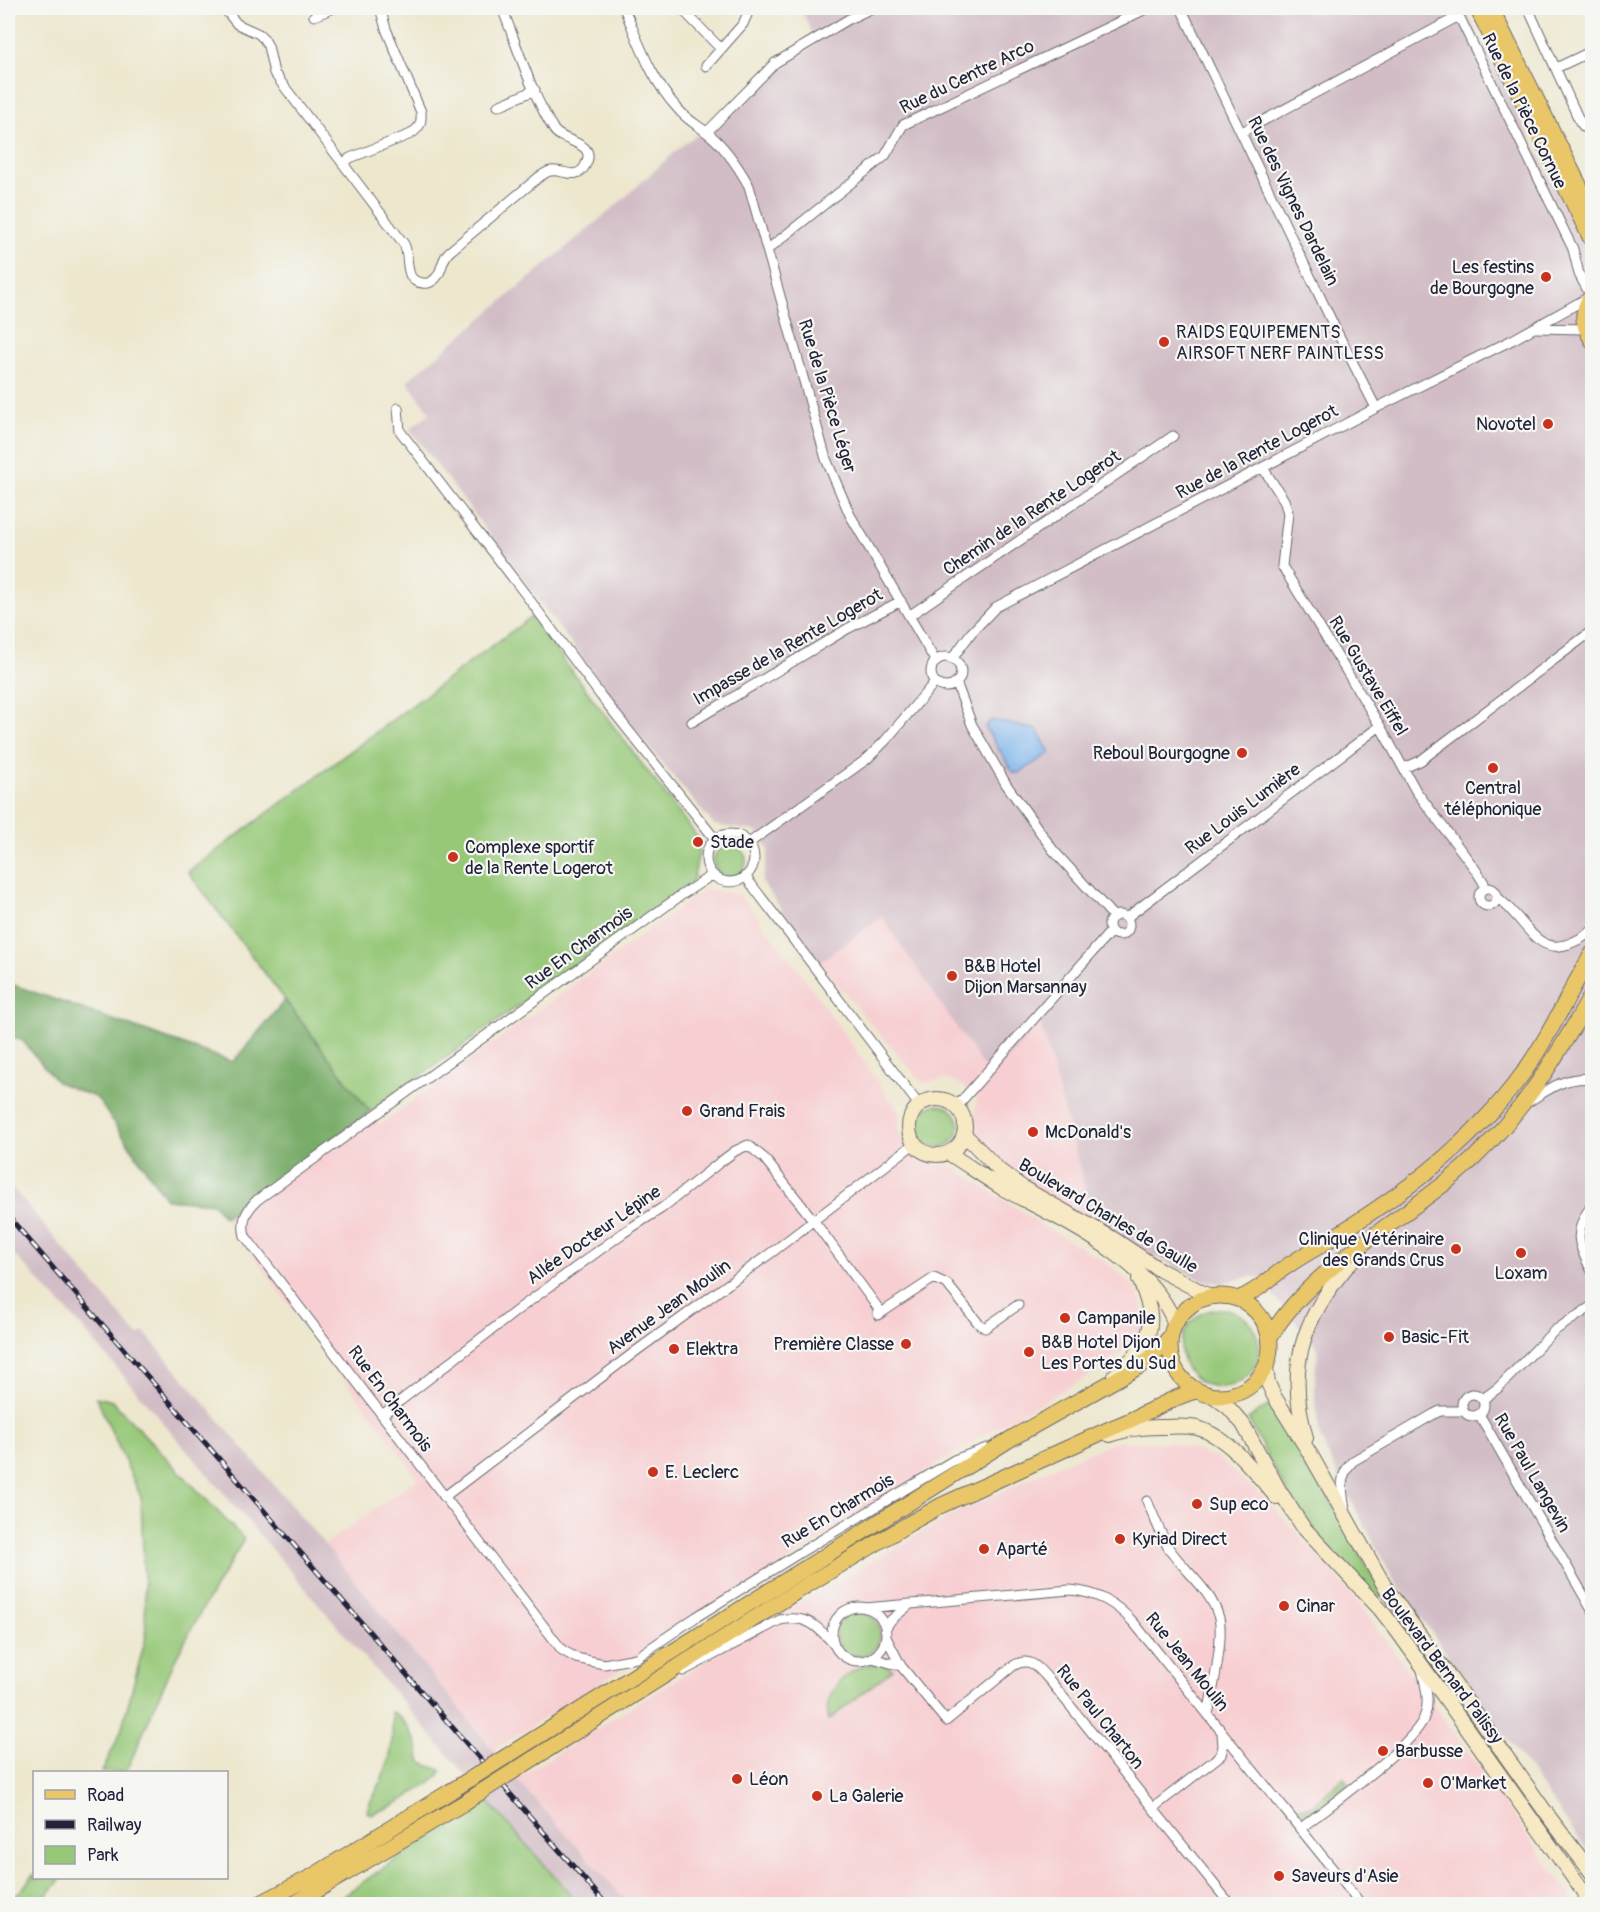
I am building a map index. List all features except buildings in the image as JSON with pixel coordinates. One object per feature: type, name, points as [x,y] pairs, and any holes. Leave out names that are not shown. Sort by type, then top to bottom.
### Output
[{"type":"main road","points":[[1477,8],[1592,245]]},
{"type":"main road","points":[[1491,8],[1593,211]]},
{"type":"main road","points":[[1589,334],[1583,311],[1592,292]]},
{"type":"main road","points":[[1238,1299],[1260,1288],[1291,1264],[1410,1187],[1464,1141],[1486,1119],[1525,1071],[1593,954]]},
{"type":"main road","points":[[1270,1337],[1290,1308],[1321,1278],[1457,1173],[1503,1128],[1565,1044],[1593,994]]},
{"type":"main road","points":[[931,1098],[945,1099],[957,1106],[965,1119],[965,1135],[959,1146],[948,1153],[936,1155],[924,1152],[914,1144],[909,1131],[910,1117],[919,1105],[931,1098]]},
{"type":"main road","name":"Boulevard Charles de Gaulle","points":[[965,1135],[1000,1171],[1023,1188],[1112,1238],[1160,1270],[1211,1297]]},
{"type":"main road","name":"Boulevard Charles de Gaulle","points":[[948,1153],[999,1186],[1053,1215],[1133,1266],[1165,1303],[1173,1330]]},
{"type":"main road","points":[[1312,1457],[1299,1408],[1297,1385],[1301,1351],[1314,1313],[1326,1292],[1367,1242]]},
{"type":"main road","name":"Boulevard Charles de Gaulle","points":[[1100,1390],[1123,1369],[1145,1342],[1152,1322],[1148,1300],[1133,1266]]},
{"type":"main road","points":[[259,1905],[313,1876],[451,1791],[1012,1438],[1100,1390],[1147,1361],[1162,1348],[1184,1311],[1196,1302],[1211,1297],[1225,1296],[1250,1305],[1266,1325],[1270,1337],[1270,1353],[1266,1368],[1257,1381],[1245,1391],[1230,1396],[1215,1397],[1195,1391],[1185,1383],[1174,1368],[1170,1350],[1173,1330]]},
{"type":"main road","name":"Boulevard Bernard Palissy","points":[[1266,1368],[1268,1383],[1274,1396],[1402,1613],[1552,1821],[1593,1873]]},
{"type":"main road","points":[[294,1905],[462,1804],[807,1585],[926,1514],[1144,1415],[1184,1394],[1195,1391]]},
{"type":"main road","name":"Boulevard Bernard Palissy","points":[[1215,1397],[1243,1424],[1279,1490],[1303,1527],[1380,1609],[1592,1905]]},
{"type":"main road","points":[[1071,1448],[1126,1430],[1182,1426],[1199,1429],[1216,1437],[1242,1459],[1303,1527]]},
{"type":"street","points":[[224,8],[237,24],[259,34],[264,39],[268,46],[274,73],[404,244],[408,256],[408,272],[411,277],[422,283],[428,283],[438,276],[442,261],[449,252],[539,177],[551,171],[575,173],[584,167],[587,160],[584,148],[577,141],[565,139],[556,134],[535,90],[502,8]]},
{"type":"street","points":[[314,16],[334,8]]},
{"type":"street","points":[[342,164],[350,158],[411,134],[419,128],[422,120],[421,112],[386,29],[380,8]]},
{"type":"street","name":"Rue de la Pièce Léger","points":[[624,8],[660,86],[678,110],[707,132],[736,164],[749,186],[826,459],[835,482],[850,515],[936,662]]},
{"type":"street","points":[[681,8],[721,49]]},
{"type":"street","points":[[707,132],[775,63],[872,8]]},
{"type":"street","name":"Rue du Centre Arco","points":[[767,250],[885,156],[903,125],[1148,8]]},
{"type":"street","name":"Rue des Vignes Dardelain","points":[[1181,8],[1376,408]]},
{"type":"street","points":[[1528,8],[1581,122],[1590,130]]},
{"type":"street","points":[[1242,132],[1457,12]]},
{"type":"street","name":"Rue de la Pièce Cornue","points":[[1457,12],[1573,249],[1579,274],[1592,292]]},
{"type":"street","points":[[706,66],[743,24],[747,15]]},
{"type":"street","points":[[1556,68],[1593,51]]},
{"type":"street","points":[[498,106],[535,90]]},
{"type":"street","name":"Rue de la Rente Logerot","points":[[952,659],[971,633],[996,607],[1534,328],[1592,292]]},
{"type":"street","name":"Rue de la Rente Logerot","points":[[1534,328],[1589,334]]},
{"type":"street","points":[[398,408],[400,430],[601,696],[715,839]]},
{"type":"street","name":"Chemin de la Rente Logerot","points":[[909,616],[1173,436]]},
{"type":"street","name":"Rue Gustave Eiffel","points":[[1263,468],[1284,500],[1288,513],[1282,566],[1380,726],[1416,791],[1484,883],[1484,889]]},
{"type":"street","name":"Impasse de la Rente Logerot","points":[[692,722],[847,629],[901,601]]},
{"type":"street","points":[[1404,768],[1420,761],[1591,634]]},
{"type":"street","points":[[944,657],[952,659],[960,669],[956,682],[948,686],[939,685],[931,674],[936,662],[944,657]]},
{"type":"street","points":[[749,843],[867,759],[935,682]]},
{"type":"street","points":[[956,682],[972,725],[1006,784],[1053,850],[1114,917]]},
{"type":"street","name":"Rue Louis Lumière","points":[[1126,918],[1380,726]]},
{"type":"street","points":[[730,834],[738,835],[749,843],[754,858],[750,871],[745,876],[739,880],[726,882],[712,875],[705,858],[710,844],[715,839],[730,834]]},
{"type":"street","name":"Rue En Charmois","points":[[712,875],[257,1200],[247,1210],[243,1228],[245,1236],[562,1650],[576,1658],[604,1664],[636,1658],[696,1617],[954,1460],[1012,1438]]},
{"type":"street","points":[[745,876],[919,1105]]},
{"type":"street","points":[[1497,897],[1497,901],[1491,906],[1483,905],[1479,897],[1484,889],[1493,890],[1532,935],[1544,944],[1554,946],[1569,944],[1593,931]]},
{"type":"street","points":[[1122,915],[1126,918],[1129,927],[1127,932],[1116,935],[1111,931],[1110,922],[1114,917],[1122,915]]},
{"type":"street","points":[[957,1106],[1111,931]]},
{"type":"street","points":[[1522,1105],[1554,1086],[1578,1077],[1593,1079]]},
{"type":"street","name":"Avenue Jean Moulin","points":[[444,1497],[914,1144]]},
{"type":"street","name":"Allée Docteur Lépine","points":[[382,1415],[517,1310],[622,1233],[662,1208],[735,1151],[748,1145],[764,1158],[814,1221]]},
{"type":"street","points":[[1593,1205],[1581,1224],[1579,1237],[1580,1249],[1593,1270]]},
{"type":"street","points":[[814,1221],[878,1308],[879,1315],[934,1278],[947,1284],[979,1324],[985,1328],[1018,1305]]},
{"type":"street","name":"Rue Paul Langevin","points":[[1483,1399],[1498,1388],[1554,1331],[1593,1306]]},
{"type":"street","points":[[1347,1523],[1342,1479],[1353,1461],[1440,1411],[1464,1411],[1471,1416],[1479,1414],[1483,1410],[1483,1399],[1474,1393],[1465,1396],[1462,1406],[1464,1411]]},
{"type":"street","name":"Rue Paul Langevin","points":[[1479,1414],[1593,1610]]},
{"type":"street","points":[[1147,1500],[1168,1547],[1210,1599],[1219,1618],[1220,1641],[1208,1715]]},
{"type":"street","name":"Rue Jean Moulin","points":[[865,1608],[1079,1591],[1094,1594],[1116,1605],[1125,1612],[1361,1905]]},
{"type":"street","points":[[642,1689],[688,1669],[780,1620],[793,1617],[805,1619],[816,1626],[834,1644],[842,1656],[850,1660],[872,1658],[884,1645],[891,1620],[912,1604]]},
{"type":"street","points":[[834,1644],[833,1629],[841,1614],[848,1610],[865,1608],[878,1616],[886,1633]]},
{"type":"street","name":"Rue Paul Charton","points":[[886,1633],[901,1666],[946,1721],[1013,1666],[1023,1661],[1033,1663],[1051,1682],[1230,1905]]},
{"type":"street","points":[[872,1658],[901,1666]]},
{"type":"street","points":[[1300,1829],[1398,1751],[1417,1731],[1426,1713],[1427,1701],[1421,1664]]},
{"type":"street","points":[[1221,1755],[1222,1732]]},
{"type":"street","points":[[1153,1808],[1221,1755],[1244,1759]]},
{"type":"shaded area","points":[[800,8],[1465,8],[1592,261],[1592,1857],[1392,1577],[1338,1476],[1320,1437],[1315,1402],[1318,1348],[1257,1277],[1246,1277],[1220,1284],[1197,1278],[1117,1236],[1087,1195],[1040,1022],[991,1078],[882,917],[819,962],[762,882],[769,850],[755,831],[714,825],[651,750],[410,429],[430,413],[407,381],[613,208],[686,142],[745,104],[782,70],[815,45]]},
{"type":"shaded area","points":[[705,889],[740,895],[800,972],[898,1110],[900,1117],[898,1132],[919,1161],[947,1165],[960,1171],[1041,1225],[1100,1258],[1135,1288],[1145,1319],[1141,1333],[1133,1344],[1088,1376],[978,1438],[493,1750],[325,1545],[418,1478],[224,1217],[370,1112],[380,1125]]},
{"type":"shaded area","points":[[882,916],[991,1078],[1040,1021],[1087,1195],[1117,1236],[1035,1188],[1002,1162],[983,1144],[977,1133],[975,1115],[977,1097],[958,1083],[945,1079],[923,1083],[819,962]]},
{"type":"shaded area","points":[[8,1183],[138,1336],[144,1332],[325,1545],[498,1756],[466,1776],[72,1316],[8,1248]]},
{"type":"shaded area","points":[[1119,1441],[1169,1442],[1217,1458],[1263,1497],[1317,1554],[1358,1602],[1489,1780],[1574,1904],[629,1904],[516,1779],[794,1606],[951,1515],[1070,1460]]},
{"type":"shaded area","points":[[516,1779],[629,1904],[579,1904],[485,1798]]},
{"type":"green space","name":"Complexe sportif de la Rente Logerot","points":[[531,617],[701,842],[693,881],[370,1112],[188,872]]},
{"type":"green space","points":[[730,845],[742,849],[746,861],[742,873],[730,877],[718,873],[714,861],[718,849]]},
{"type":"green space","points":[[8,983],[233,1062],[285,1000],[370,1112],[224,1217],[213,1203],[166,1199],[97,1098],[57,1082],[22,1040],[8,1038]]},
{"type":"green space","points":[[938,1105],[953,1111],[959,1126],[953,1141],[938,1147],[923,1141],[917,1126],[923,1111]]},
{"type":"green space","points":[[1212,1309],[1228,1309],[1242,1315],[1253,1326],[1259,1340],[1259,1356],[1253,1370],[1242,1381],[1228,1387],[1212,1387],[1198,1381],[1187,1370],[1181,1356],[1181,1340],[1187,1326],[1198,1315]]},
{"type":"green space","points":[[96,1397],[112,1401],[244,1539],[174,1662],[126,1771],[102,1771],[121,1731],[146,1637],[141,1497]]},
{"type":"green space","points":[[1272,1403],[1315,1473],[1383,1595],[1379,1599],[1314,1530],[1295,1505],[1277,1474],[1248,1419]]},
{"type":"green space","points":[[858,1612],[873,1619],[880,1634],[873,1649],[858,1656],[843,1649],[836,1634],[843,1619]]},
{"type":"green space","points":[[872,1664],[883,1664],[893,1669],[829,1720],[829,1700],[838,1683],[854,1671]]},
{"type":"green space","points":[[391,1712],[405,1723],[412,1733],[420,1760],[441,1771],[429,1784],[396,1804],[371,1814],[367,1812],[368,1806],[382,1779],[391,1752]]},
{"type":"green space","points":[[1344,1778],[1348,1783],[1332,1797],[1304,1813],[1293,1810],[1279,1793],[1282,1791],[1297,1808],[1310,1807]]},
{"type":"green space","points":[[485,1798],[579,1904],[350,1904],[343,1896]]},
{"type":"green space","points":[[33,1875],[33,1879],[61,1879],[39,1904],[8,1904],[8,1901],[20,1892]]},
{"type":"water","points":[[991,720],[1037,730],[1050,753],[1019,773],[1013,772],[985,727]]},
{"type":"railway","points":[[8,1216],[606,1904]]},
{"type":"place","name":"Les festins de Bourgogne","points":[[1546,277]]},
{"type":"place","name":"RAIDS EQUIPEMENTS AIRSOFT NERF PAINTLESS","points":[[1164,342]]},
{"type":"place","name":"Novotel","points":[[1548,424]]},
{"type":"place","name":"Reboul Bourgogne","points":[[1242,753]]},
{"type":"place","name":"Central téléphonique","points":[[1493,768]]},
{"type":"place","name":"Stade","points":[[698,842]]},
{"type":"place","name":"Complexe sportif de la Rente Logerot","points":[[453,857]]},
{"type":"place","name":"B&B Hotel Dijon Marsannay","points":[[952,976]]},
{"type":"place","name":"Grand Frais","points":[[687,1111]]},
{"type":"place","name":"McDonald's","points":[[1033,1132]]},
{"type":"place","name":"Clinique Vétérinaire des Grands Crus","points":[[1456,1249]]},
{"type":"place","name":"Loxam","points":[[1521,1253]]},
{"type":"place","name":"Campanile","points":[[1065,1318]]},
{"type":"place","name":"Basic-Fit","points":[[1389,1337]]},
{"type":"place","name":"Première Classe","points":[[906,1344]]},
{"type":"place","name":"Elektra","points":[[674,1349]]},
{"type":"place","name":"B&B Hotel Dijon Les Portes du Sud","points":[[1029,1352]]},
{"type":"place","name":"E. Leclerc","points":[[653,1472]]},
{"type":"place","name":"Sup eco","points":[[1197,1504]]},
{"type":"place","name":"Kyriad Direct","points":[[1120,1539]]},
{"type":"place","name":"Aparté","points":[[984,1549]]},
{"type":"place","name":"Cinar","points":[[1284,1606]]},
{"type":"place","name":"Barbusse","points":[[1383,1751]]},
{"type":"place","name":"Léon","points":[[737,1779]]},
{"type":"place","name":"O'Market","points":[[1428,1783]]},
{"type":"place","name":"La Galerie","points":[[817,1796]]},
{"type":"place","name":"Saveurs d'Asie","points":[[1279,1876]]}]
